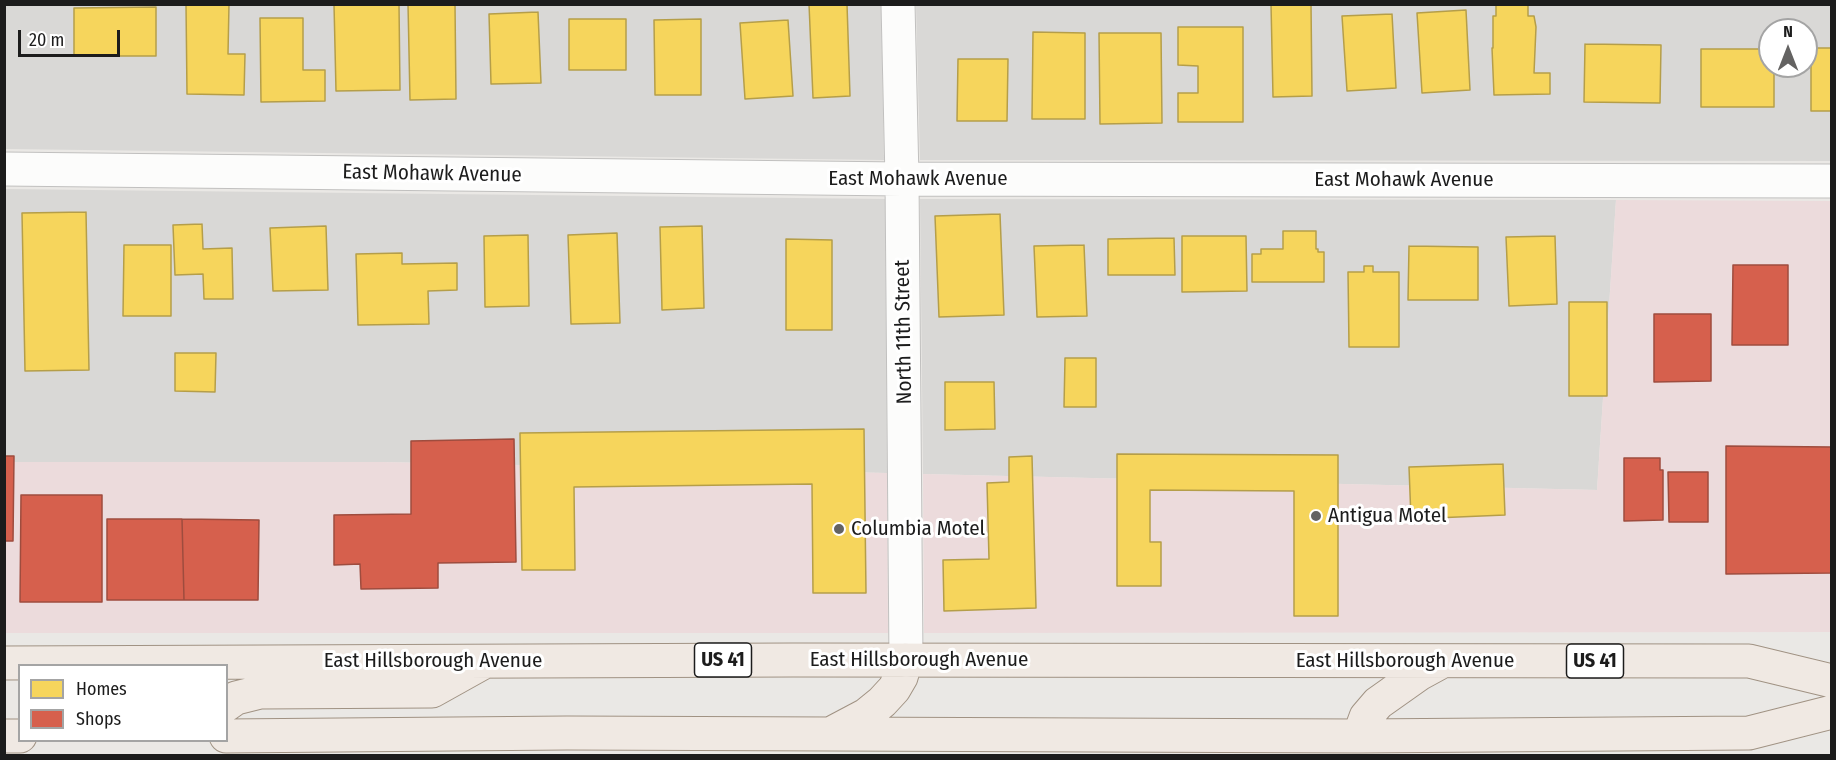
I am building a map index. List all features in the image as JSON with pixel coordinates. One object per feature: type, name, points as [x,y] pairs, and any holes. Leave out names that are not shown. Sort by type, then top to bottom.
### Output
[{"type":"main road","name":"East Hillsborough Avenue","points":[[4,663],[906,660],[1749,661],[1832,681]]},
{"type":"main road","points":[[831,733],[866,715],[882,702],[894,689],[906,660]]},
{"type":"main road","points":[[228,704],[236,698],[260,692],[432,691],[486,661]]},
{"type":"main road","points":[[1359,746],[1366,717],[1378,703],[1442,661]]},
{"type":"main road","points":[[228,736],[831,733],[1359,746],[1749,733],[1832,712]]},
{"type":"street","name":"North 11th Street","points":[[898,4],[902,179],[906,660]]},
{"type":"street","name":"East Mohawk Avenue","points":[[4,169],[902,179],[1832,181]]},
{"type":"shaded area","points":[[5,5],[881,5],[884,160],[5,149]]},
{"type":"shaded area","points":[[916,5],[1831,5],[1831,161],[920,160]]},
{"type":"shaded area","points":[[5,189],[885,199],[887,473],[382,462],[5,462]]},
{"type":"shaded area","points":[[920,199],[1616,200],[1597,490],[923,474]]},
{"type":"shaded area","points":[[1616,200],[1831,201],[1831,632],[924,633],[923,474],[1597,490]]},
{"type":"shaded area","points":[[4,462],[382,462],[887,473],[888,633],[5,633]]},
{"type":"building: Homes","points":[[186,4],[229,4],[228,54],[245,54],[244,95],[187,94]]},
{"type":"building: Homes","points":[[334,4],[399,4],[400,90],[336,91]]},
{"type":"building: Homes","points":[[408,4],[455,4],[456,99],[410,100]]},
{"type":"building: Homes","points":[[809,4],[847,4],[850,96],[813,98]]},
{"type":"building: Homes","points":[[1271,4],[1311,4],[1312,96],[1273,97]]},
{"type":"building: Homes","points":[[1496,4],[1528,4],[1528,16],[1534,16],[1536,27],[1534,73],[1550,73],[1550,94],[1494,95],[1492,48],[1493,16],[1496,16]]},
{"type":"building: Homes","points":[[156,7],[156,56],[74,56],[74,8]]},
{"type":"building: Homes","points":[[1466,10],[1470,90],[1422,93],[1417,13]]},
{"type":"building: Homes","points":[[538,12],[541,83],[491,84],[489,14]]},
{"type":"building: Homes","points":[[1392,14],[1396,88],[1347,91],[1342,16]]},
{"type":"building: Homes","points":[[260,18],[303,18],[303,70],[325,70],[325,101],[261,102]]},
{"type":"building: Homes","points":[[569,19],[626,19],[626,70],[569,70]]},
{"type":"building: Homes","points":[[701,19],[701,95],[655,95],[654,20]]},
{"type":"building: Homes","points":[[788,20],[793,96],[745,99],[740,23]]},
{"type":"building: Homes","points":[[1178,27],[1243,27],[1243,122],[1178,122],[1178,93],[1198,93],[1198,66],[1178,65]]},
{"type":"building: Homes","points":[[1033,32],[1085,33],[1085,119],[1032,119]]},
{"type":"building: Homes","points":[[1099,33],[1161,33],[1162,123],[1100,124]]},
{"type":"building: Homes","points":[[1585,44],[1661,45],[1660,103],[1584,102]]},
{"type":"building: Homes","points":[[1818,48],[1832,48],[1832,111],[1811,111],[1811,78],[1818,78]]},
{"type":"building: Homes","points":[[1701,49],[1758,49],[1758,78],[1774,78],[1774,107],[1701,107]]},
{"type":"building: Homes","points":[[958,59],[1008,59],[1007,121],[957,121]]},
{"type":"building: Homes","points":[[86,212],[89,370],[25,371],[22,213]]},
{"type":"building: Homes","points":[[1000,214],[1004,315],[939,317],[935,216]]},
{"type":"building: Homes","points":[[202,224],[203,249],[232,248],[233,299],[204,299],[203,274],[175,275],[173,225]]},
{"type":"building: Homes","points":[[326,226],[328,290],[273,291],[270,228]]},
{"type":"building: Homes","points":[[702,226],[704,308],[662,310],[660,227]]},
{"type":"building: Homes","points":[[1283,231],[1316,231],[1316,249],[1318,252],[1324,252],[1324,282],[1252,282],[1252,254],[1261,254],[1261,249],[1283,249]]},
{"type":"building: Homes","points":[[617,233],[620,323],[571,324],[568,235]]},
{"type":"building: Homes","points":[[528,235],[529,306],[485,307],[484,236]]},
{"type":"building: Homes","points":[[1182,236],[1246,236],[1247,291],[1182,292]]},
{"type":"building: Homes","points":[[1555,236],[1557,304],[1509,306],[1506,237]]},
{"type":"building: Homes","points":[[1174,238],[1175,275],[1108,275],[1108,239]]},
{"type":"building: Homes","points":[[786,239],[832,240],[832,330],[786,330]]},
{"type":"building: Homes","points":[[124,245],[171,245],[171,316],[123,316]]},
{"type":"building: Homes","points":[[1084,245],[1087,316],[1037,317],[1034,246]]},
{"type":"building: Homes","points":[[1409,246],[1478,247],[1478,300],[1408,300]]},
{"type":"building: Homes","points":[[402,253],[402,264],[457,263],[457,290],[428,291],[429,324],[358,325],[356,254]]},
{"type":"building: Homes","points":[[1364,266],[1373,266],[1373,272],[1399,272],[1399,347],[1349,347],[1348,272],[1364,272]]},
{"type":"building: Homes","points":[[1569,302],[1607,302],[1607,396],[1569,396]]},
{"type":"building: Homes","points":[[175,353],[216,353],[215,392],[175,391]]},
{"type":"building: Homes","points":[[1065,358],[1096,358],[1096,407],[1064,407]]},
{"type":"building: Homes","points":[[945,382],[994,382],[995,429],[945,430]]},
{"type":"building: Homes","name":"Columbia Motel","points":[[864,429],[866,593],[813,593],[812,484],[574,487],[575,570],[522,570],[520,433]]},
{"type":"building: Homes","name":"Antigua Motel","points":[[1117,454],[1338,455],[1338,616],[1294,616],[1294,491],[1150,490],[1150,542],[1161,542],[1161,586],[1117,586]]},
{"type":"building: Homes","points":[[1032,456],[1036,608],[944,611],[943,560],[989,559],[987,483],[1009,482],[1009,457]]},
{"type":"building: Homes","points":[[1503,464],[1505,515],[1411,519],[1409,467]]},
{"type":"building: Shops","points":[[1733,265],[1788,265],[1788,345],[1732,345]]},
{"type":"building: Shops","points":[[1654,314],[1711,314],[1711,381],[1654,382]]},
{"type":"building: Shops","points":[[514,439],[516,562],[438,563],[438,588],[361,589],[360,564],[334,565],[334,515],[411,514],[411,441]]},
{"type":"building: Shops","points":[[1726,446],[1832,447],[1832,573],[1726,574]]},
{"type":"building: Shops","points":[[4,456],[14,456],[13,541],[4,541]]},
{"type":"building: Shops","points":[[1624,458],[1660,458],[1660,470],[1663,470],[1663,520],[1624,521]]},
{"type":"building: Shops","points":[[1668,472],[1708,472],[1708,522],[1669,522]]},
{"type":"building: Shops","points":[[21,495],[102,495],[102,602],[20,602]]},
{"type":"building: Shops","points":[[107,519],[182,519],[184,600],[107,600]]},
{"type":"building: Shops","points":[[182,519],[259,520],[258,600],[184,600]]},
{"type":"place","name":"Antigua Motel","points":[[1316,516]]},
{"type":"place","name":"Columbia Motel","points":[[839,529]]}]
